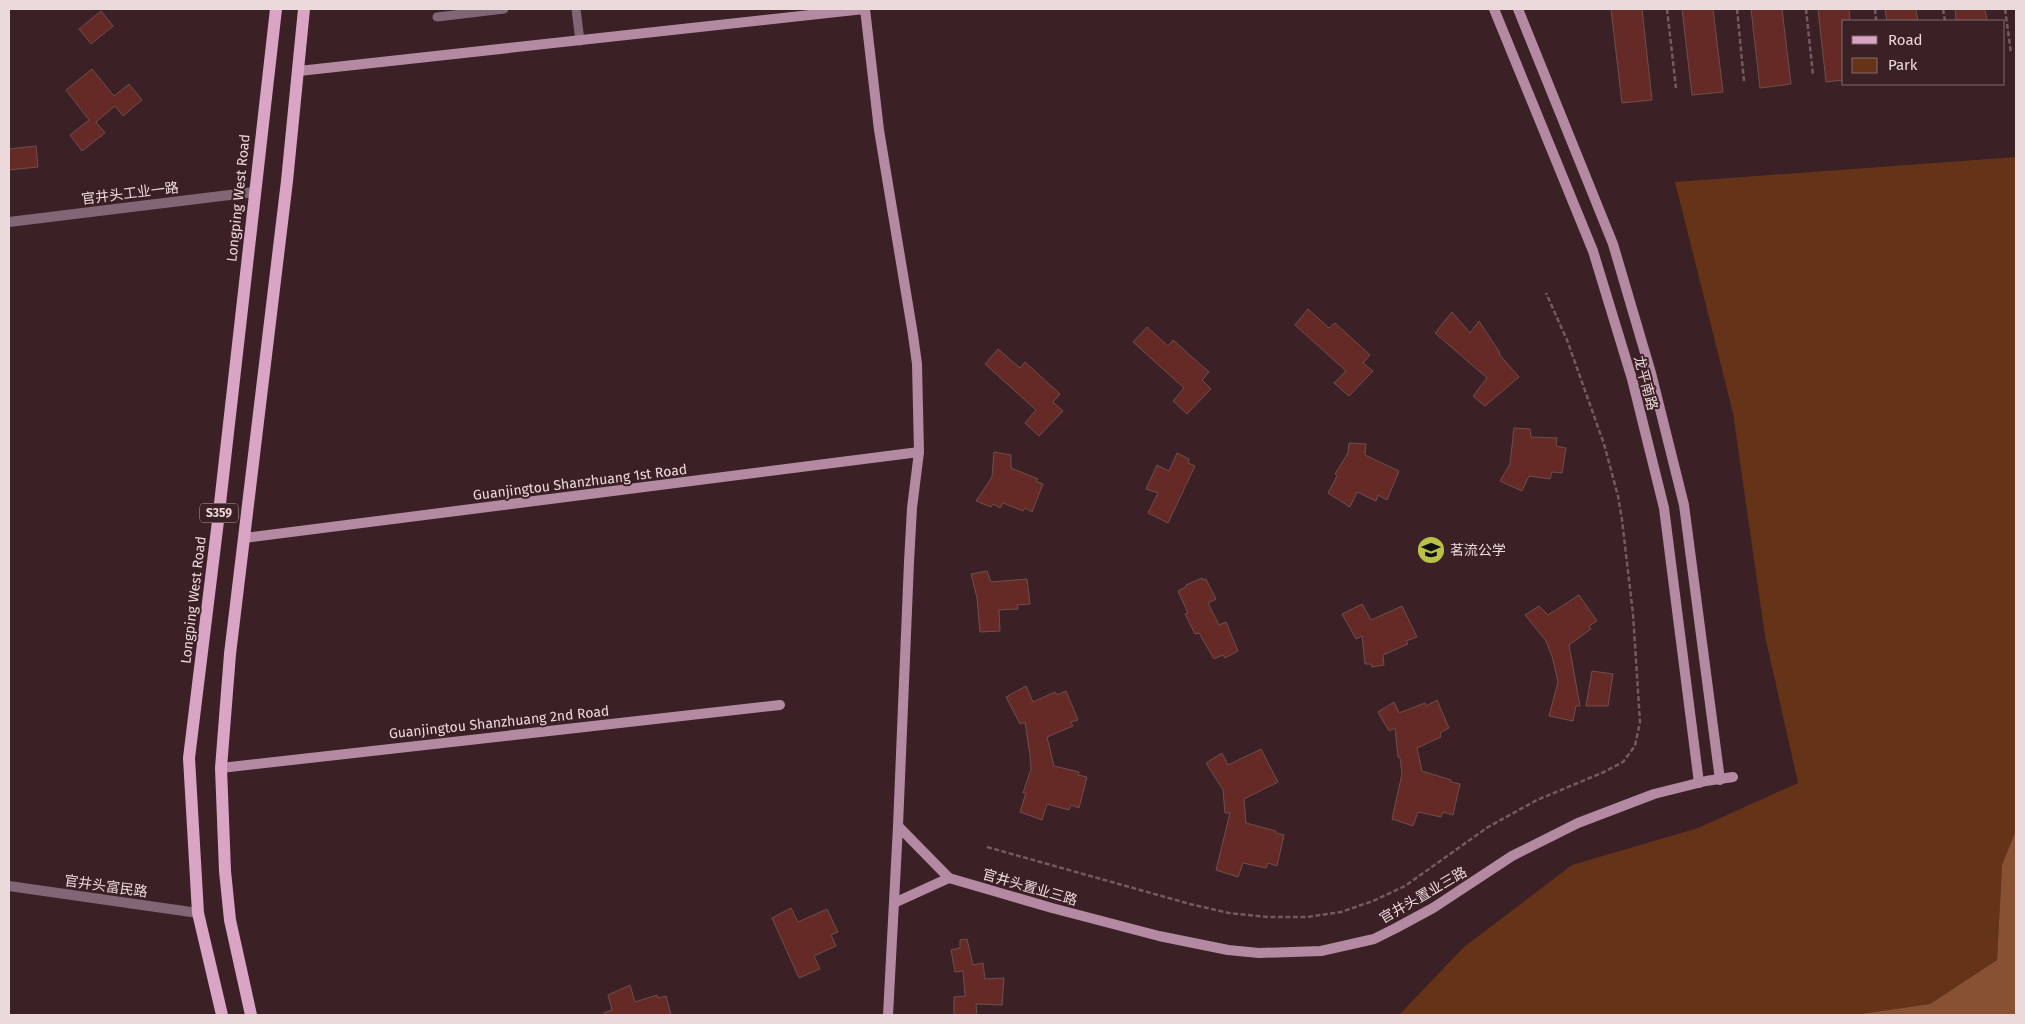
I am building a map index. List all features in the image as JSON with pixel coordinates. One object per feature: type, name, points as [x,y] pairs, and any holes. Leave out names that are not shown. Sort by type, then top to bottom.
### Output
[{"type":"main road","name":"Longping West Road","points":[[222,1015],[198,914],[188,758],[218,521],[276,9]]},
{"type":"main road","name":"S359","points":[[251,1015],[230,920],[225,871],[221,768],[230,654],[257,442],[300,71],[304,9]]},
{"type":"street","points":[[300,71],[865,9],[878,130],[917,364],[919,452],[912,508],[909,562],[888,1015]]},
{"type":"street","name":"龙平南路","points":[[1494,9],[1593,251],[1632,379],[1664,508],[1699,783]]},
{"type":"street","name":"龙平南路","points":[[1518,9],[1613,244],[1651,373],[1684,505],[1720,780]]},
{"type":"street","name":"官井头工业一路","points":[[9,222],[254,192]]},
{"type":"street","name":"Guanjingtou Shanzhuang 1st Road","points":[[244,538],[919,452]]},
{"type":"street","name":"Guanjingtou Shanzhuang 2nd Road","points":[[221,768],[780,704]]},
{"type":"street","name":"官井头置业三路","points":[[898,826],[949,878],[1052,908],[1186,942],[1259,953],[1321,951],[1374,939],[1433,908],[1512,856],[1578,823],[1654,794],[1699,783],[1734,778]]},
{"type":"street","points":[[894,903],[949,878]]},
{"type":"street","name":"官井头富民路","points":[[9,886],[198,914]]},
{"type":"lane","points":[[437,17],[504,9]]},
{"type":"lane","points":[[576,9],[580,41]]},
{"type":"path","points":[[1667,9],[1676,88]]},
{"type":"path","points":[[1737,9],[1744,81]]},
{"type":"path","points":[[1806,9],[1813,75]]},
{"type":"path","points":[[2005,9],[2010,52]]},
{"type":"path","points":[[987,847],[1190,904],[1268,917],[1307,917],[1341,912],[1373,901],[1405,886],[1488,826],[1537,800],[1597,776],[1623,762],[1634,746],[1640,722],[1633,614],[1622,520],[1618,496],[1604,444],[1567,340],[1546,293]]},
{"type":"green space","points":[[2016,157],[2016,830],[2002,865],[1997,960],[1930,1004],[1853,1015],[1399,1015],[1464,947],[1572,865],[1698,828],[1798,783],[1765,636],[1733,413],[1675,182]]},
{"type":"shaded area","points":[[2016,830],[2016,1015],[1853,1015],[1930,1004],[1997,960],[2002,865]]},
{"type":"building","points":[[1611,9],[1642,9],[1652,100],[1622,103]]},
{"type":"building","points":[[1682,9],[1713,9],[1723,92],[1692,95]]},
{"type":"building","points":[[1751,9],[1782,9],[1791,84],[1760,88]]},
{"type":"building","points":[[1818,9],[1849,9],[1850,20],[1842,20],[1842,80],[1826,82]]},
{"type":"building","points":[[1885,9],[1916,9],[1918,20],[1887,20]]},
{"type":"building","points":[[1955,9],[1985,9],[1987,20],[1956,20]]},
{"type":"building","points":[[101,11],[113,26],[91,44],[79,29]]},
{"type":"building","points":[[92,69],[114,96],[129,84],[142,100],[123,116],[115,106],[96,122],[105,133],[82,151],[70,135],[89,120],[66,90]]},
{"type":"building","points":[[36,146],[38,167],[9,170],[9,149]]},
{"type":"building","points":[[1308,309],[1329,328],[1335,323],[1370,355],[1363,363],[1373,371],[1349,396],[1334,383],[1346,371],[1295,325]]},
{"type":"building","points":[[1452,312],[1470,333],[1479,321],[1499,354],[1519,377],[1485,406],[1473,396],[1487,378],[1435,333]]},
{"type":"building","points":[[1147,327],[1168,346],[1173,340],[1209,372],[1202,380],[1211,389],[1187,414],[1173,401],[1184,388],[1133,342]]},
{"type":"building","points":[[998,349],[1020,368],[1025,362],[1060,394],[1053,402],[1063,411],[1039,436],[1025,423],[1036,410],[985,364]]},
{"type":"building","points":[[1514,428],[1530,429],[1531,437],[1557,438],[1556,446],[1566,448],[1562,473],[1552,472],[1550,479],[1529,476],[1522,491],[1500,481],[1510,464]]},
{"type":"building","points":[[1349,443],[1366,444],[1365,455],[1399,471],[1387,500],[1378,495],[1376,501],[1357,492],[1350,507],[1328,493],[1337,476],[1335,474],[1348,453]]},
{"type":"building","points":[[994,452],[1011,455],[1011,468],[1038,479],[1036,481],[1043,484],[1032,512],[1025,508],[1023,511],[1003,503],[1000,508],[993,504],[991,507],[976,501],[992,477]]},
{"type":"building","points":[[1177,453],[1189,459],[1188,463],[1195,466],[1168,523],[1148,513],[1158,493],[1146,489],[1157,465],[1169,471]]},
{"type":"building","points":[[987,571],[991,582],[1027,579],[1030,604],[1017,605],[1018,609],[999,610],[1000,631],[980,632],[977,598],[971,574]]},
{"type":"building","points":[[1202,578],[1203,580],[1206,579],[1216,599],[1208,603],[1219,625],[1226,622],[1238,651],[1225,658],[1223,655],[1214,659],[1199,633],[1195,634],[1185,614],[1188,613],[1178,591]]},
{"type":"building","points":[[1579,595],[1597,621],[1589,626],[1591,629],[1569,645],[1580,706],[1576,706],[1573,721],[1549,716],[1558,682],[1552,656],[1546,641],[1525,615],[1539,606],[1548,615]]},
{"type":"building","points":[[1362,604],[1371,620],[1402,606],[1417,637],[1406,641],[1408,644],[1383,655],[1384,665],[1372,667],[1371,664],[1365,664],[1362,636],[1356,639],[1342,614]]},
{"type":"building","points":[[1592,671],[1613,674],[1608,706],[1586,706]]},
{"type":"building","points":[[1026,686],[1033,702],[1055,692],[1057,695],[1066,691],[1078,720],[1071,722],[1073,726],[1047,737],[1054,766],[1079,772],[1078,775],[1087,777],[1079,808],[1071,805],[1069,810],[1047,804],[1042,820],[1020,812],[1026,793],[1023,793],[1031,769],[1030,755],[1025,722],[1020,724],[1006,697]]},
{"type":"building","points":[[1437,700],[1449,728],[1440,733],[1441,737],[1417,748],[1422,771],[1460,784],[1453,815],[1443,812],[1441,817],[1418,812],[1413,826],[1392,819],[1402,774],[1400,757],[1398,757],[1395,728],[1389,731],[1378,712],[1394,702],[1399,713],[1425,703],[1426,706]]},
{"type":"building","points":[[1261,749],[1278,782],[1244,799],[1246,823],[1284,835],[1277,866],[1268,863],[1266,868],[1243,863],[1238,877],[1216,870],[1230,813],[1225,813],[1223,790],[1206,763],[1222,753],[1228,765]]},
{"type":"building","points":[[791,908],[798,922],[827,909],[838,932],[831,935],[836,946],[814,956],[820,969],[799,978],[772,918]]},
{"type":"building","points":[[967,939],[973,965],[983,963],[985,979],[1004,978],[1002,1005],[976,1004],[977,1015],[954,1015],[954,997],[965,996],[963,971],[955,972],[951,950],[960,948],[960,940]]},
{"type":"building","points":[[630,985],[635,1002],[657,995],[658,998],[666,996],[671,1015],[604,1015],[604,1013],[612,1010],[608,995]]},
{"type":"place","name":"茗流公学","points":[[1431,550]]}]
